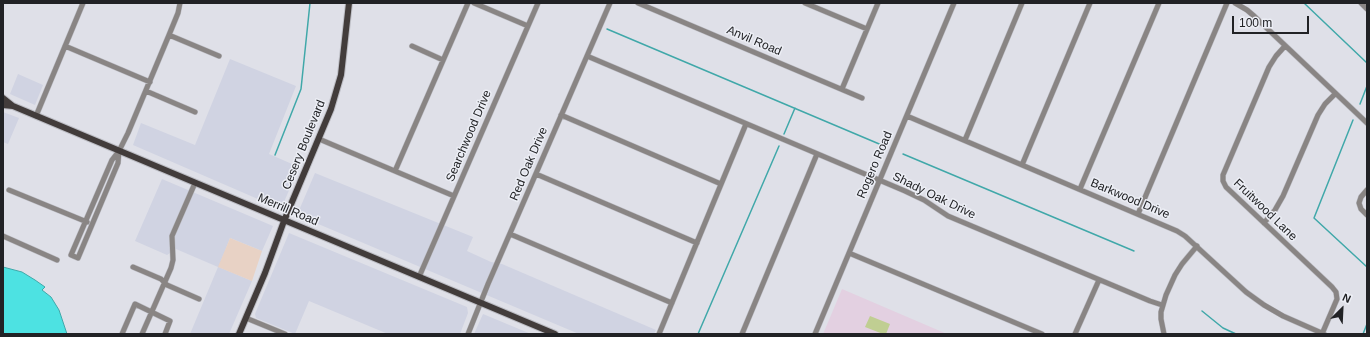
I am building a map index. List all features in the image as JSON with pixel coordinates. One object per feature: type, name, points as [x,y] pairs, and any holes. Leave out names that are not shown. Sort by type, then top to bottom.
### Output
[{"type":"main road","name":"Cesery Boulevard","points":[[239,334],[331,109],[341,75],[349,3]]},
{"type":"main road","name":"Merrill Road","points":[[3,98],[12,106]]},
{"type":"main road","name":"Merrill Road","points":[[3,105],[12,106],[554,334]]},
{"type":"street","points":[[36,116],[83,3]]},
{"type":"street","points":[[119,151],[118,163],[78,258],[71,255],[112,160],[119,151],[150,82],[178,13],[180,3]]},
{"type":"street","points":[[395,171],[468,3]]},
{"type":"street","points":[[474,3],[528,26]]},
{"type":"street","name":"Searchwood Drive","points":[[419,277],[538,3]]},
{"type":"street","name":"Red Oak Drive","points":[[468,334],[610,3]]},
{"type":"street","name":"Anvil Road","points":[[638,3],[862,98]]},
{"type":"street","points":[[807,3],[867,29]]},
{"type":"street","points":[[842,89],[878,3]]},
{"type":"street","name":"Rogero Road","points":[[815,334],[954,3]]},
{"type":"street","points":[[964,140],[1022,3]]},
{"type":"street","points":[[1022,165],[1090,3]]},
{"type":"street","points":[[1080,189],[1159,3]]},
{"type":"street","points":[[1138,214],[1227,3]]},
{"type":"street","points":[[1235,3],[1254,16],[1367,123]]},
{"type":"street","points":[[1361,3],[1367,9]]},
{"type":"street","points":[[169,35],[219,56]]},
{"type":"street","points":[[65,46],[150,82]]},
{"type":"street","points":[[412,46],[443,60]]},
{"type":"street","name":"Fruitwood Lane","points":[[1285,46],[1269,67],[1223,175],[1223,181],[1226,187],[1336,292],[1337,299],[1323,334]]},
{"type":"street","name":"Shady Oak Drive","points":[[587,56],[880,180],[924,200],[948,216],[1098,280],[1162,305]]},
{"type":"street","points":[[146,91],[195,112]]},
{"type":"street","points":[[1264,223],[1275,210],[1283,196],[1318,115],[1325,104],[1335,94]]},
{"type":"street","points":[[561,115],[721,184]]},
{"type":"street","name":"Barkwood Drive","points":[[907,116],[1177,231],[1197,246],[1246,292],[1264,306],[1323,334]]},
{"type":"street","points":[[659,334],[746,124]]},
{"type":"street","points":[[319,139],[454,196]]},
{"type":"street","points":[[742,334],[817,154]]},
{"type":"street","points":[[536,174],[697,243]]},
{"type":"street","points":[[142,334],[171,268],[173,260],[172,236],[195,183]]},
{"type":"street","points":[[9,190],[92,224]]},
{"type":"street","points":[[1367,190],[1361,197],[1359,203],[1361,209],[1367,216]]},
{"type":"street","points":[[510,234],[672,303]]},
{"type":"street","points":[[3,236],[57,260]]},
{"type":"street","points":[[1164,334],[1161,319],[1162,305],[1175,275],[1197,246]]},
{"type":"street","points":[[849,252],[1042,334]]},
{"type":"street","points":[[133,267],[165,282],[167,285],[199,299]]},
{"type":"street","points":[[1075,334],[1098,280]]},
{"type":"street","points":[[122,334],[135,304],[170,321],[165,334]]},
{"type":"street","points":[[246,318],[285,334]]},
{"type":"shaded area","points":[[230,59],[296,86],[269,154],[299,167],[281,209],[133,145],[141,123],[195,145]]},
{"type":"shaded area","points":[[18,74],[43,85],[35,105],[10,94]]},
{"type":"shaded area","points":[[3,112],[19,118],[8,144],[3,142]]},
{"type":"shaded area","points":[[315,173],[473,237],[467,251],[491,262],[502,264],[656,330],[654,334],[579,334],[297,215]]},
{"type":"shaded area","points":[[162,179],[273,226],[262,251],[230,238],[219,267],[252,281],[229,334],[190,334],[218,267],[176,249],[167,255],[135,241]]},
{"type":"shaded area","points":[[289,233],[467,307],[468,313],[460,334],[388,334],[309,301],[295,334],[256,318],[255,314]]},
{"type":"shaded area","points":[[230,238],[262,251],[252,281],[218,267]]},
{"type":"shaded area","points":[[842,289],[947,334],[823,334]]},
{"type":"shaded area","points":[[483,314],[531,334],[474,334]]},
{"type":"green space","points":[[870,316],[890,324],[886,334],[865,327]]},
{"type":"water","points":[[3,267],[22,272],[45,287],[42,290],[51,297],[59,310],[67,334],[3,334]]},
{"type":"waterway","points":[[275,155],[301,89],[310,3]]},
{"type":"waterway","points":[[1304,3],[1367,63]]},
{"type":"waterway","points":[[607,29],[884,146]]},
{"type":"waterway","points":[[1360,104],[1367,86]]},
{"type":"waterway","points":[[784,134],[795,108]]},
{"type":"waterway","points":[[1353,120],[1314,218],[1367,267]]},
{"type":"waterway","points":[[698,334],[779,146]]},
{"type":"waterway","points":[[903,154],[1134,251]]},
{"type":"waterway","points":[[1202,311],[1223,328],[1236,334]]},
{"type":"waterway","points":[[1363,334],[1367,324]]}]
